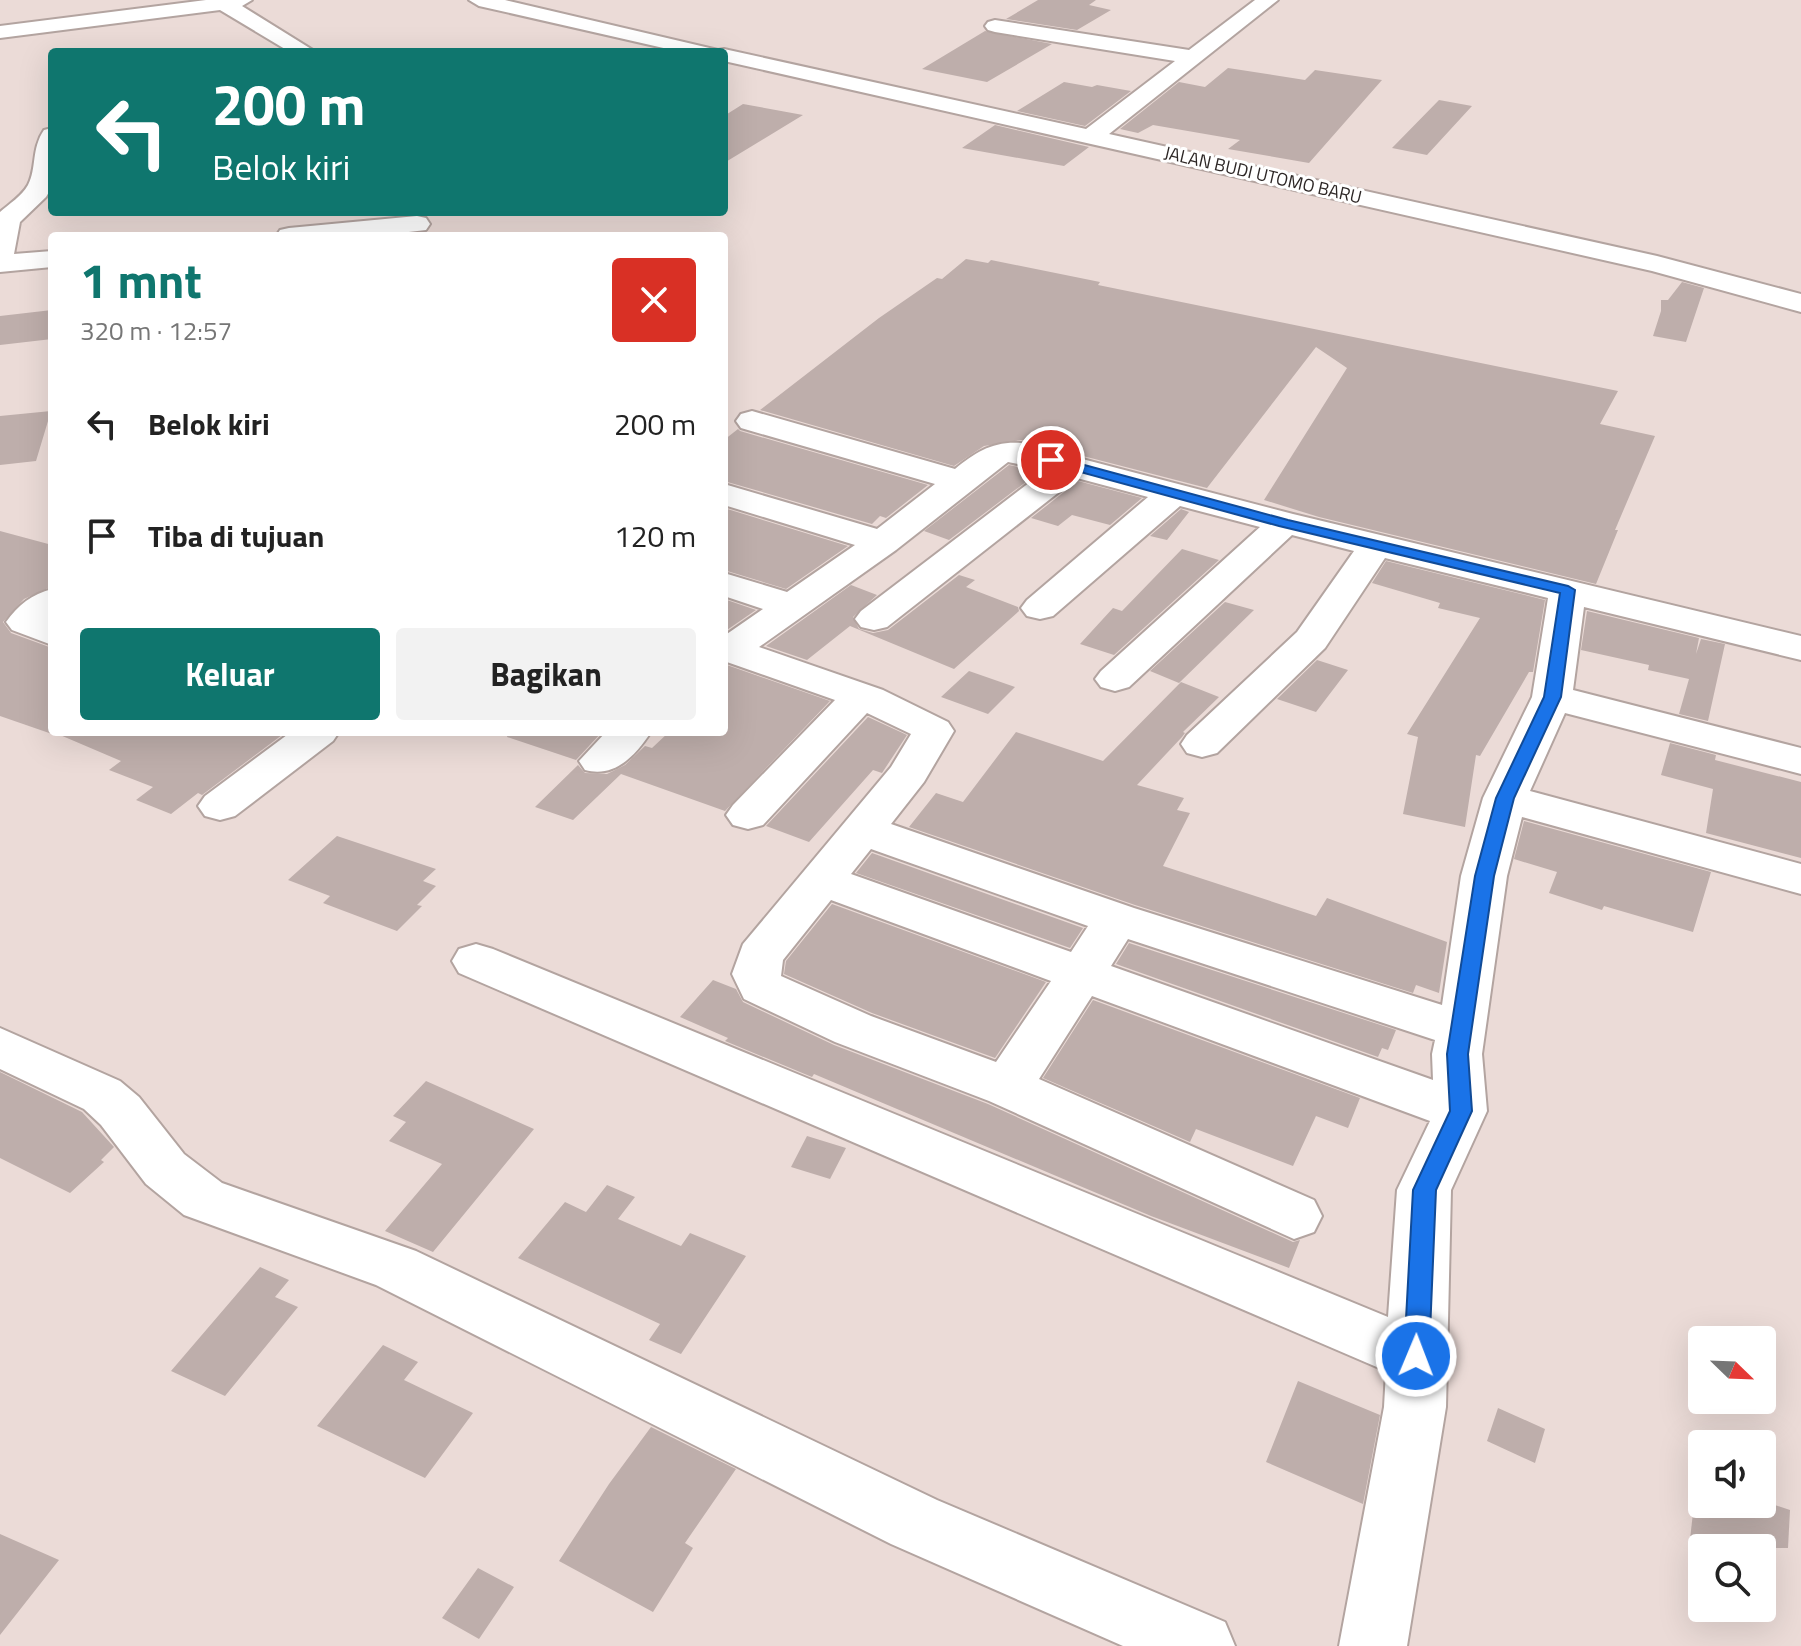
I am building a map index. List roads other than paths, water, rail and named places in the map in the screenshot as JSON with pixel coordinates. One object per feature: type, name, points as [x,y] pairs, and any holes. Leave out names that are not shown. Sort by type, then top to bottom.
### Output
[{"type":"street","points":[[479,0],[691,48]]},
{"type":"street","points":[[1090,137],[1268,0]]},
{"type":"street","points":[[0,32],[234,2],[299,48]]},
{"type":"street","points":[[995,26],[1191,57]]},
{"type":"street","name":"JALAN BUDI UTOMO BARU","points":[[728,56],[1657,264],[1801,303]]},
{"type":"street","points":[[48,126],[42,182],[37,192],[8,219],[3,230],[0,262],[48,259]]},
{"type":"street","points":[[332,232],[417,224]]},
{"type":"street","points":[[752,421],[961,481]]},
{"type":"street","points":[[728,648],[794,607],[989,458],[1004,452],[1073,465],[1285,523],[1801,648]]},
{"type":"street","points":[[874,619],[1073,465]]},
{"type":"street","points":[[1040,608],[1174,493]]},
{"type":"street","points":[[728,495],[883,542]]},
{"type":"street","points":[[1115,679],[1285,523]]},
{"type":"street","points":[[1202,744],[1311,640],[1377,544]]},
{"type":"street","points":[[728,585],[794,607]]},
{"type":"street","points":[[1373,1646],[1415,1407],[1424,1190],[1461,1111],[1457,1054],[1484,876],[1505,798],[1552,697],[1568,590]]},
{"type":"street","points":[[48,603],[25,622],[48,631]]},
{"type":"street","points":[[728,650],[861,696],[920,720],[933,731],[909,773],[760,956],[756,974],[761,987],[853,1029],[1007,1087],[1294,1216]]},
{"type":"street","points":[[748,815],[861,696]]},
{"type":"street","points":[[1552,697],[1801,761]]},
{"type":"street","points":[[220,806],[313,736]]},
{"type":"street","points":[[600,761],[626,736]]},
{"type":"street","points":[[1505,798],[1801,879]]},
{"type":"street","points":[[863,830],[1117,919],[1463,1030]]},
{"type":"street","points":[[824,881],[1461,1111]]},
{"type":"street","points":[[1007,1087],[1117,919]]},
{"type":"street","points":[[476,961],[1416,1356]]},
{"type":"street","points":[[0,1047],[102,1095],[120,1111],[165,1169],[203,1199],[396,1268],[914,1522],[1201,1646]]}]
